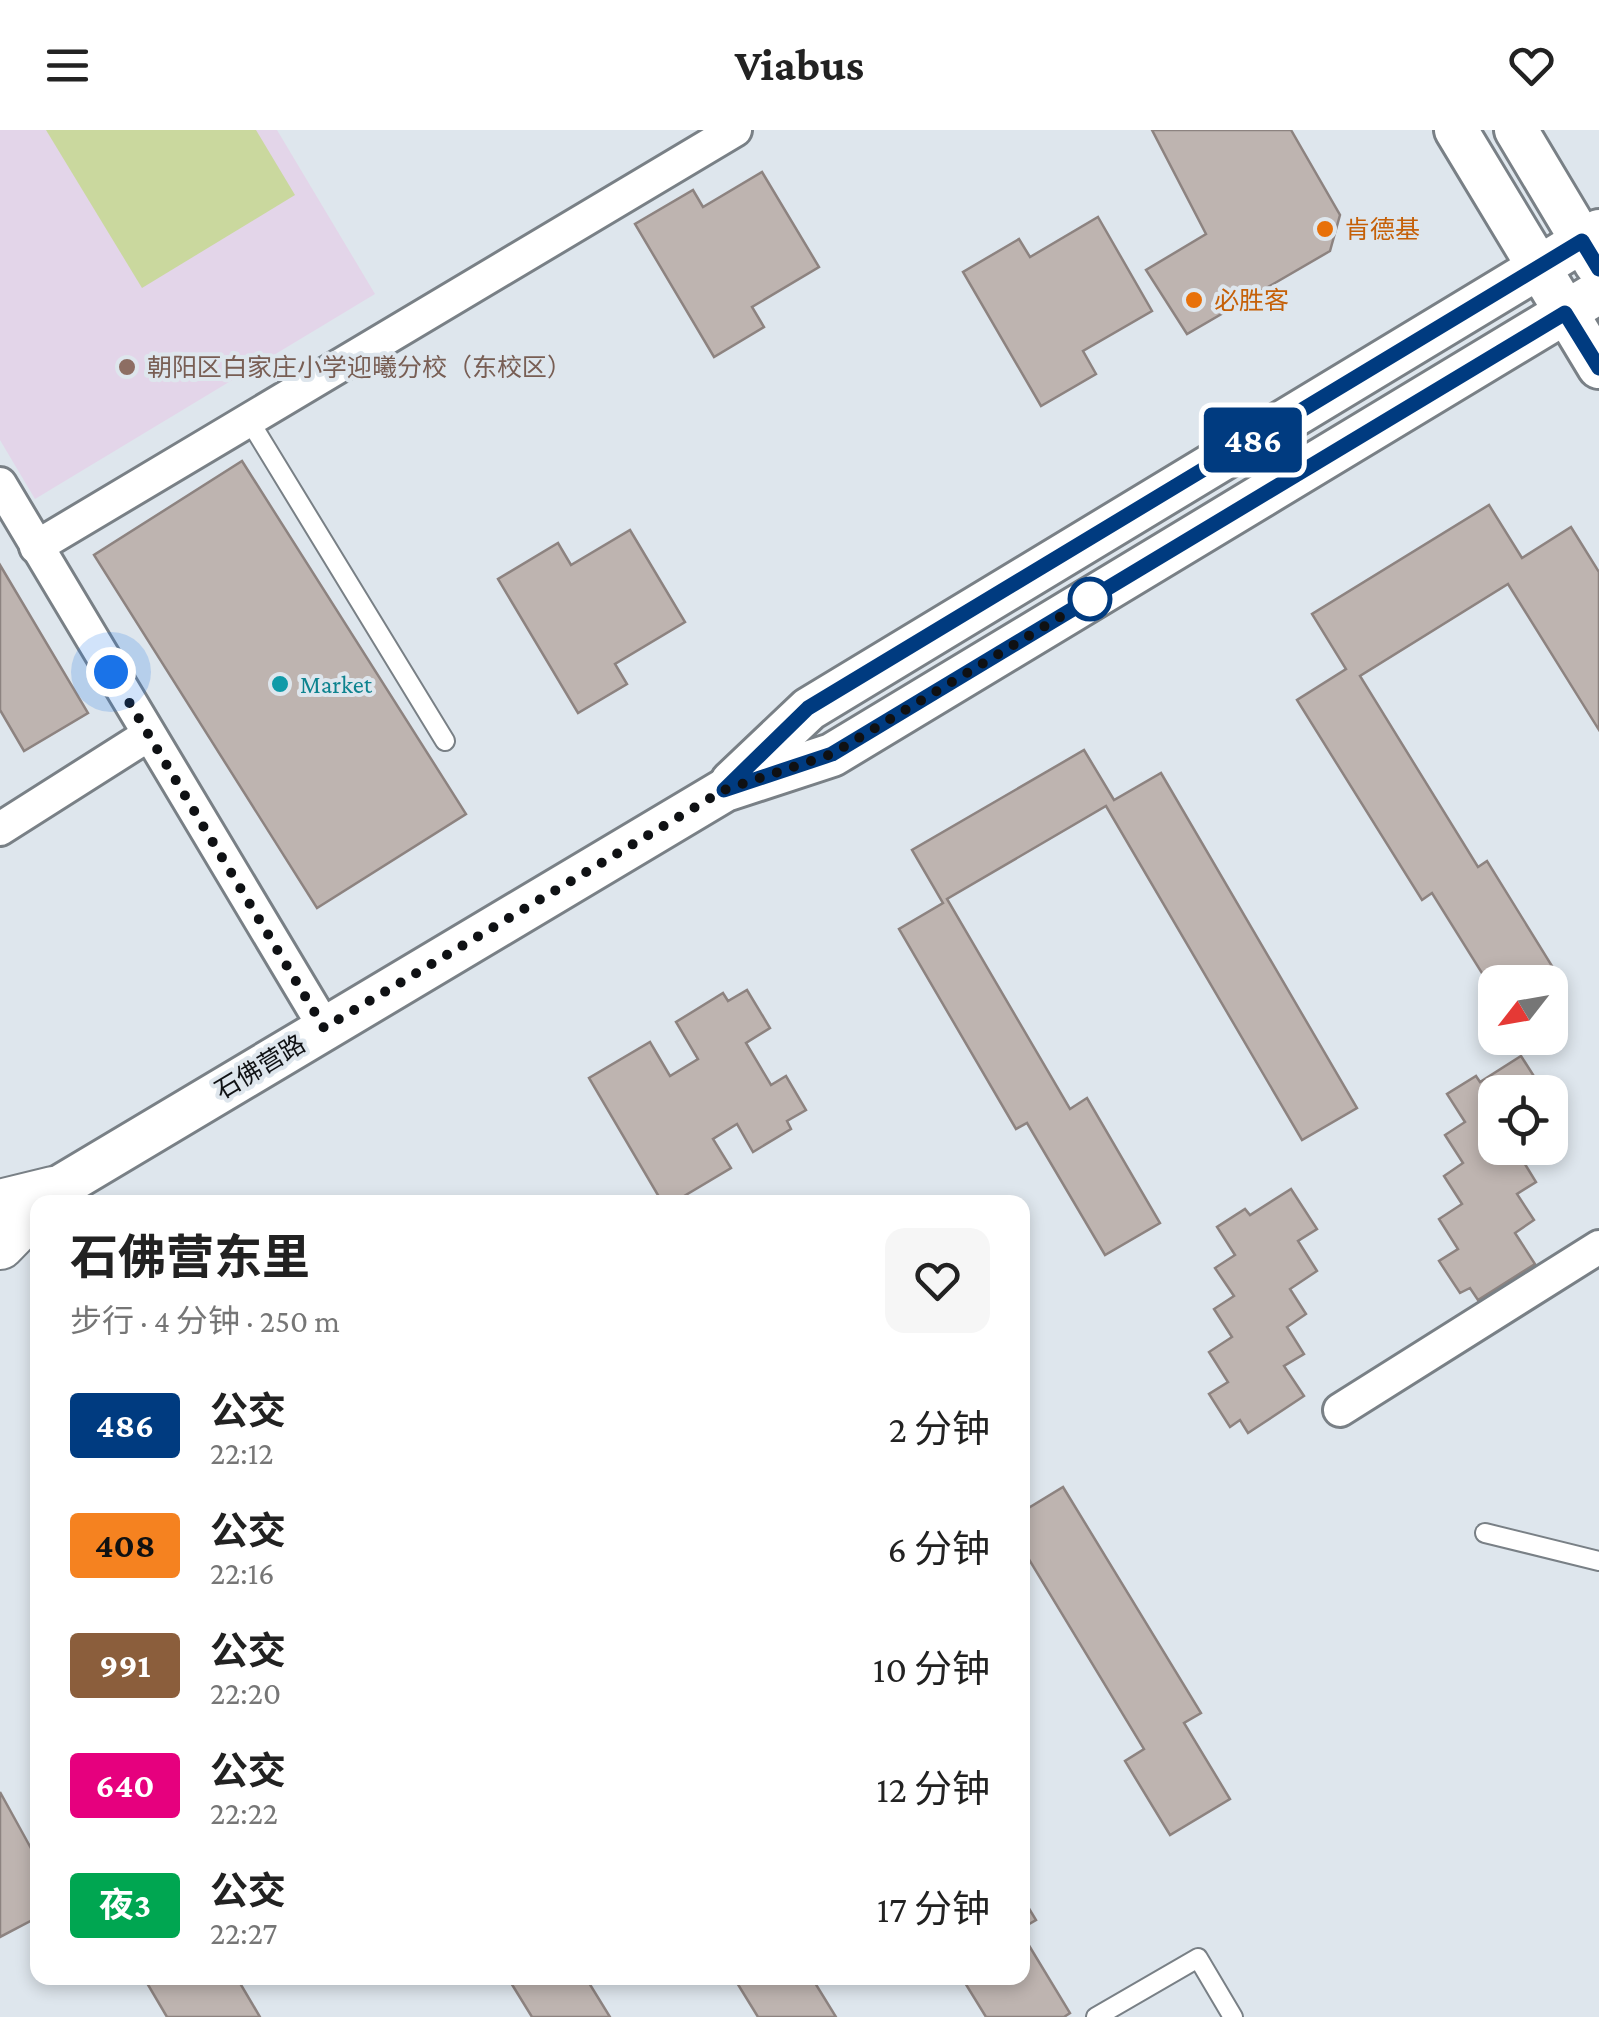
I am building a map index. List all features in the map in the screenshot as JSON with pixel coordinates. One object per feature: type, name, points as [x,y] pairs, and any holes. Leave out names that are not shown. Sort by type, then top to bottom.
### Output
[{"type":"main road","name":"石佛营路","points":[[0,1204],[30,1201]]},
{"type":"main road","name":"石佛营路","points":[[0,1245],[30,1214]]},
{"type":"street","points":[[36,546],[734,130]]},
{"type":"street","points":[[1456,130],[1538,268],[1582,302],[1599,368]]},
{"type":"street","points":[[1516,130],[1593,247]]},
{"type":"street","name":"石佛营路","points":[[724,790],[808,708],[1538,268],[1593,247]]},
{"type":"street","name":"石佛营路","points":[[52,1195],[724,790],[832,754],[1582,302]]},
{"type":"street","points":[[0,484],[324,1028]]},
{"type":"street","points":[[0,829],[148,735]]},
{"type":"street","points":[[1340,1410],[1599,1247]]},
{"type":"lane","points":[[249,420],[445,741]]},
{"type":"lane","points":[[1486,1533],[1599,1561]]},
{"type":"lane","points":[[1096,2017],[1198,1958],[1234,2017]]},
{"type":"shaded area","name":"朝阳区白家庄小学迎曦分校（东校区）","points":[[0,130],[277,130],[375,294],[35,499],[0,440]]},
{"type":"green space","points":[[46,130],[256,130],[295,195],[142,288]]},
{"type":"building","points":[[1152,130],[1291,130],[1340,215],[1330,251],[1187,334],[1146,270],[1206,234]]},
{"type":"building","points":[[762,172],[819,267],[752,307],[764,327],[714,357],[635,224],[693,190],[703,207]]},
{"type":"building","points":[[1098,217],[1152,311],[1083,351],[1096,374],[1041,406],[963,272],[1019,239],[1030,257]]},
{"type":"building","name":"Market","points":[[242,461],[466,814],[317,908],[94,555]]},
{"type":"building","points":[[1489,505],[1522,558],[1571,527],[1599,572],[1599,730],[1508,584],[1360,676],[1478,867],[1487,861],[1551,965],[1478,967],[1432,893],[1422,900],[1297,700],[1346,669],[1312,614]]},
{"type":"building","points":[[630,530],[685,622],[615,664],[627,684],[578,713],[498,579],[558,543],[571,565]]},
{"type":"building","points":[[0,565],[88,713],[24,751],[0,710]]},
{"type":"building","points":[[1084,750],[1114,800],[1161,773],[1357,1108],[1302,1140],[1106,806],[947,899],[1070,1109],[1087,1098],[1160,1223],[1105,1255],[1027,1123],[1016,1129],[899,929],[943,903],[912,850]]},
{"type":"building","points":[[747,990],[770,1028],[746,1043],[771,1085],[786,1076],[806,1110],[787,1121],[791,1129],[753,1152],[737,1124],[713,1139],[731,1168],[686,1195],[658,1195],[589,1078],[650,1042],[670,1076],[698,1059],[676,1022],[723,993],[728,1001]]},
{"type":"building","points":[[1521,1056],[1533,1075],[1491,1075]]},
{"type":"building","points":[[1476,1076],[1478,1165],[1526,1165],[1536,1182],[1517,1194],[1534,1220],[1515,1233],[1535,1264],[1478,1300],[1470,1288],[1460,1293],[1439,1261],[1458,1249],[1439,1219],[1462,1204],[1444,1176],[1463,1163],[1445,1135],[1465,1122],[1447,1094]]},
{"type":"building","points":[[1291,1189],[1317,1229],[1298,1241],[1317,1271],[1290,1289],[1306,1314],[1287,1327],[1304,1354],[1284,1366],[1304,1396],[1248,1433],[1240,1420],[1230,1427],[1209,1394],[1228,1382],[1209,1352],[1232,1337],[1214,1309],[1234,1296],[1215,1268],[1235,1255],[1217,1227],[1245,1209],[1250,1215]]},
{"type":"building","points":[[1063,1487],[1201,1713],[1184,1723],[1230,1799],[1170,1835],[1125,1761],[1144,1749],[1030,1561],[1030,1507]]},
{"type":"building","points":[[0,1792],[30,1846],[30,1921],[0,1937]]},
{"type":"building","points":[[1030,1947],[1070,2013],[1064,2017],[986,2017],[966,1985],[1030,1985]]},
{"type":"building","points":[[148,1985],[241,1985],[260,2017],[167,2017]]},
{"type":"building","points":[[512,1985],[590,1985],[610,2017],[532,2017]]},
{"type":"building","points":[[738,1985],[816,1985],[836,2017],[758,2017]]},
{"type":"bus line","name":"486","points":[[1599,269],[1582,241],[808,708],[724,790],[832,754],[1565,313],[1599,368]]},
{"type":"place","name":"肯德基","points":[[1325,229]]},
{"type":"place","name":"必胜客","points":[[1194,300]]},
{"type":"place","name":"朝阳区白家庄小学迎曦分校（东校区）","points":[[127,367]]},
{"type":"place","name":"Market","points":[[280,684]]},
{"type":"route","points":[[111,672],[324,1028],[724,790],[832,754],[1090,599]]}]
